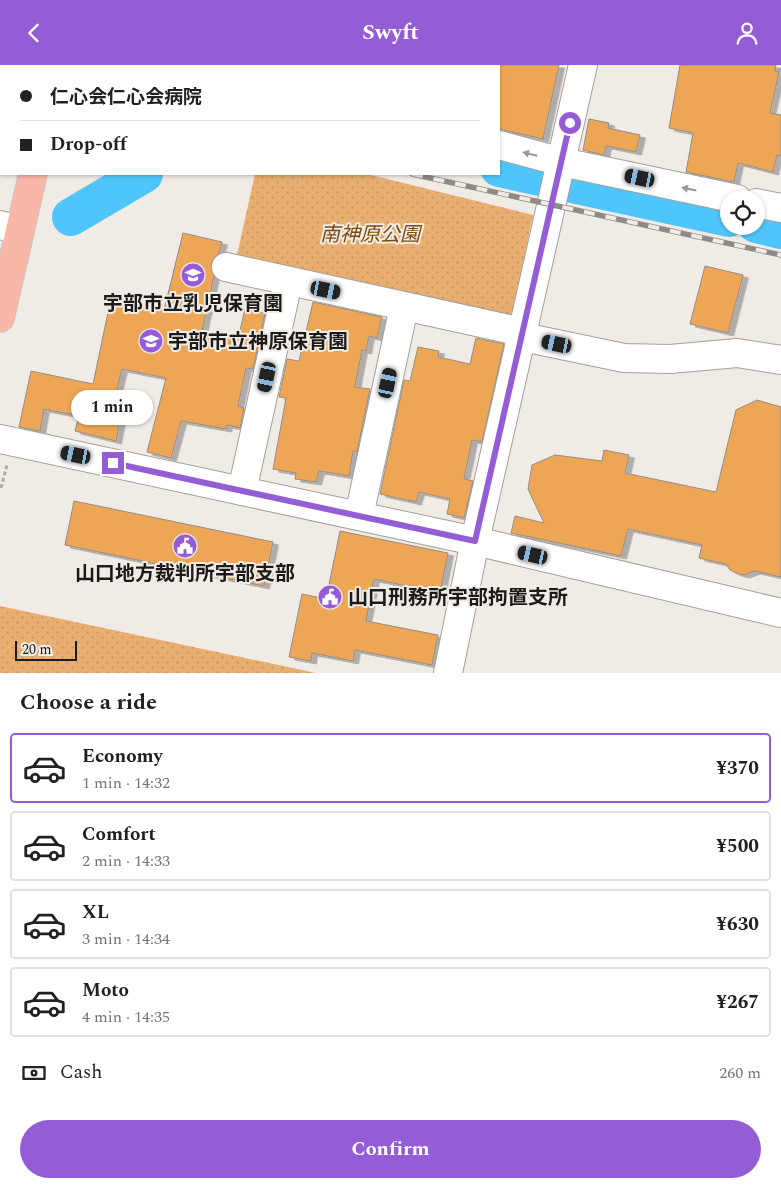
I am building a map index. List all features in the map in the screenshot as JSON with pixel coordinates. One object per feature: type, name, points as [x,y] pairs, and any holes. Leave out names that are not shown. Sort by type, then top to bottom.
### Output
[{"type":"highway","points":[[0,318],[10,228],[33,175]]},
{"type":"street","points":[[448,673],[475,541],[523,337],[583,65]]},
{"type":"street","points":[[500,146],[558,175],[720,197]]},
{"type":"street","points":[[765,205],[781,208]]},
{"type":"street","points":[[226,267],[509,329],[523,337],[624,358],[670,359],[738,353],[781,360]]},
{"type":"street","points":[[242,491],[288,282]]},
{"type":"street","points":[[359,516],[404,307]]},
{"type":"street","points":[[4,451],[242,491],[475,541],[781,613]]},
{"type":"path","points":[[1,489],[4,451]]},
{"type":"green space","name":"南神原公園","points":[[255,175],[371,175],[533,215],[511,322],[235,264]]},
{"type":"green space","points":[[0,606],[316,673],[0,673]]},
{"type":"building","points":[[500,65],[559,65],[543,139],[500,129]]},
{"type":"building","points":[[680,65],[776,65],[775,71],[779,72],[770,113],[781,115],[781,156],[777,155],[773,172],[738,163],[734,182],[686,172],[693,133],[669,128]]},
{"type":"building","points":[[589,119],[609,123],[608,128],[640,135],[636,152],[606,146],[604,155],[583,150]]},
{"type":"building","points":[[183,233],[222,242],[219,253],[211,263],[214,276],[202,331],[238,339],[245,309],[265,313],[253,369],[246,368],[238,406],[244,408],[240,428],[227,425],[226,429],[181,421],[171,458],[147,452],[166,378],[122,369],[110,418],[120,420],[116,441],[75,431],[79,416],[44,409],[40,431],[19,427],[31,371],[93,384],[111,298],[164,310]]},
{"type":"building","points":[[705,266],[743,275],[728,333],[690,324]]},
{"type":"building","points":[[313,302],[382,317],[377,338],[369,336],[366,351],[362,350],[355,387],[370,389],[357,452],[353,451],[349,476],[319,471],[316,482],[295,479],[296,473],[273,469],[286,398],[279,397],[287,359],[299,361]]},
{"type":"building","points":[[476,338],[504,344],[482,442],[472,440],[464,479],[473,481],[464,518],[447,514],[450,499],[419,492],[416,502],[380,494],[404,380],[410,381],[418,347],[439,351],[438,357],[470,364]]},
{"type":"building","points":[[757,400],[781,407],[781,577],[755,571],[744,575],[736,573],[730,570],[726,564],[699,558],[702,545],[628,529],[621,556],[511,533],[515,516],[544,523],[528,489],[532,465],[555,455],[602,461],[604,450],[629,455],[625,473],[716,492],[736,410]]},
{"type":"building","points":[[74,501],[273,542],[264,586],[65,545]]},
{"type":"building","points":[[340,531],[448,553],[440,593],[374,579],[366,621],[438,635],[432,665],[355,650],[353,661],[312,653],[311,661],[289,657],[302,594],[326,599]]},
{"type":"waterway","points":[[500,168],[720,216]]},
{"type":"waterway","points":[[71,217],[142,175]]},
{"type":"waterway","points":[[765,226],[781,230]]},
{"type":"railway","points":[[417,175],[781,255]]},
{"type":"place","name":"宇部市立乳児保育園","points":[[193,275]]},
{"type":"place","name":"宇部市立神原保育園","points":[[151,341]]},
{"type":"place","name":"山口地方裁判所宇部支部","points":[[185,546]]},
{"type":"place","name":"山口刑務所宇部拘置支所","points":[[330,597]]},
{"type":"route","points":[[113,463],[475,541],[523,337],[570,123]]}]
